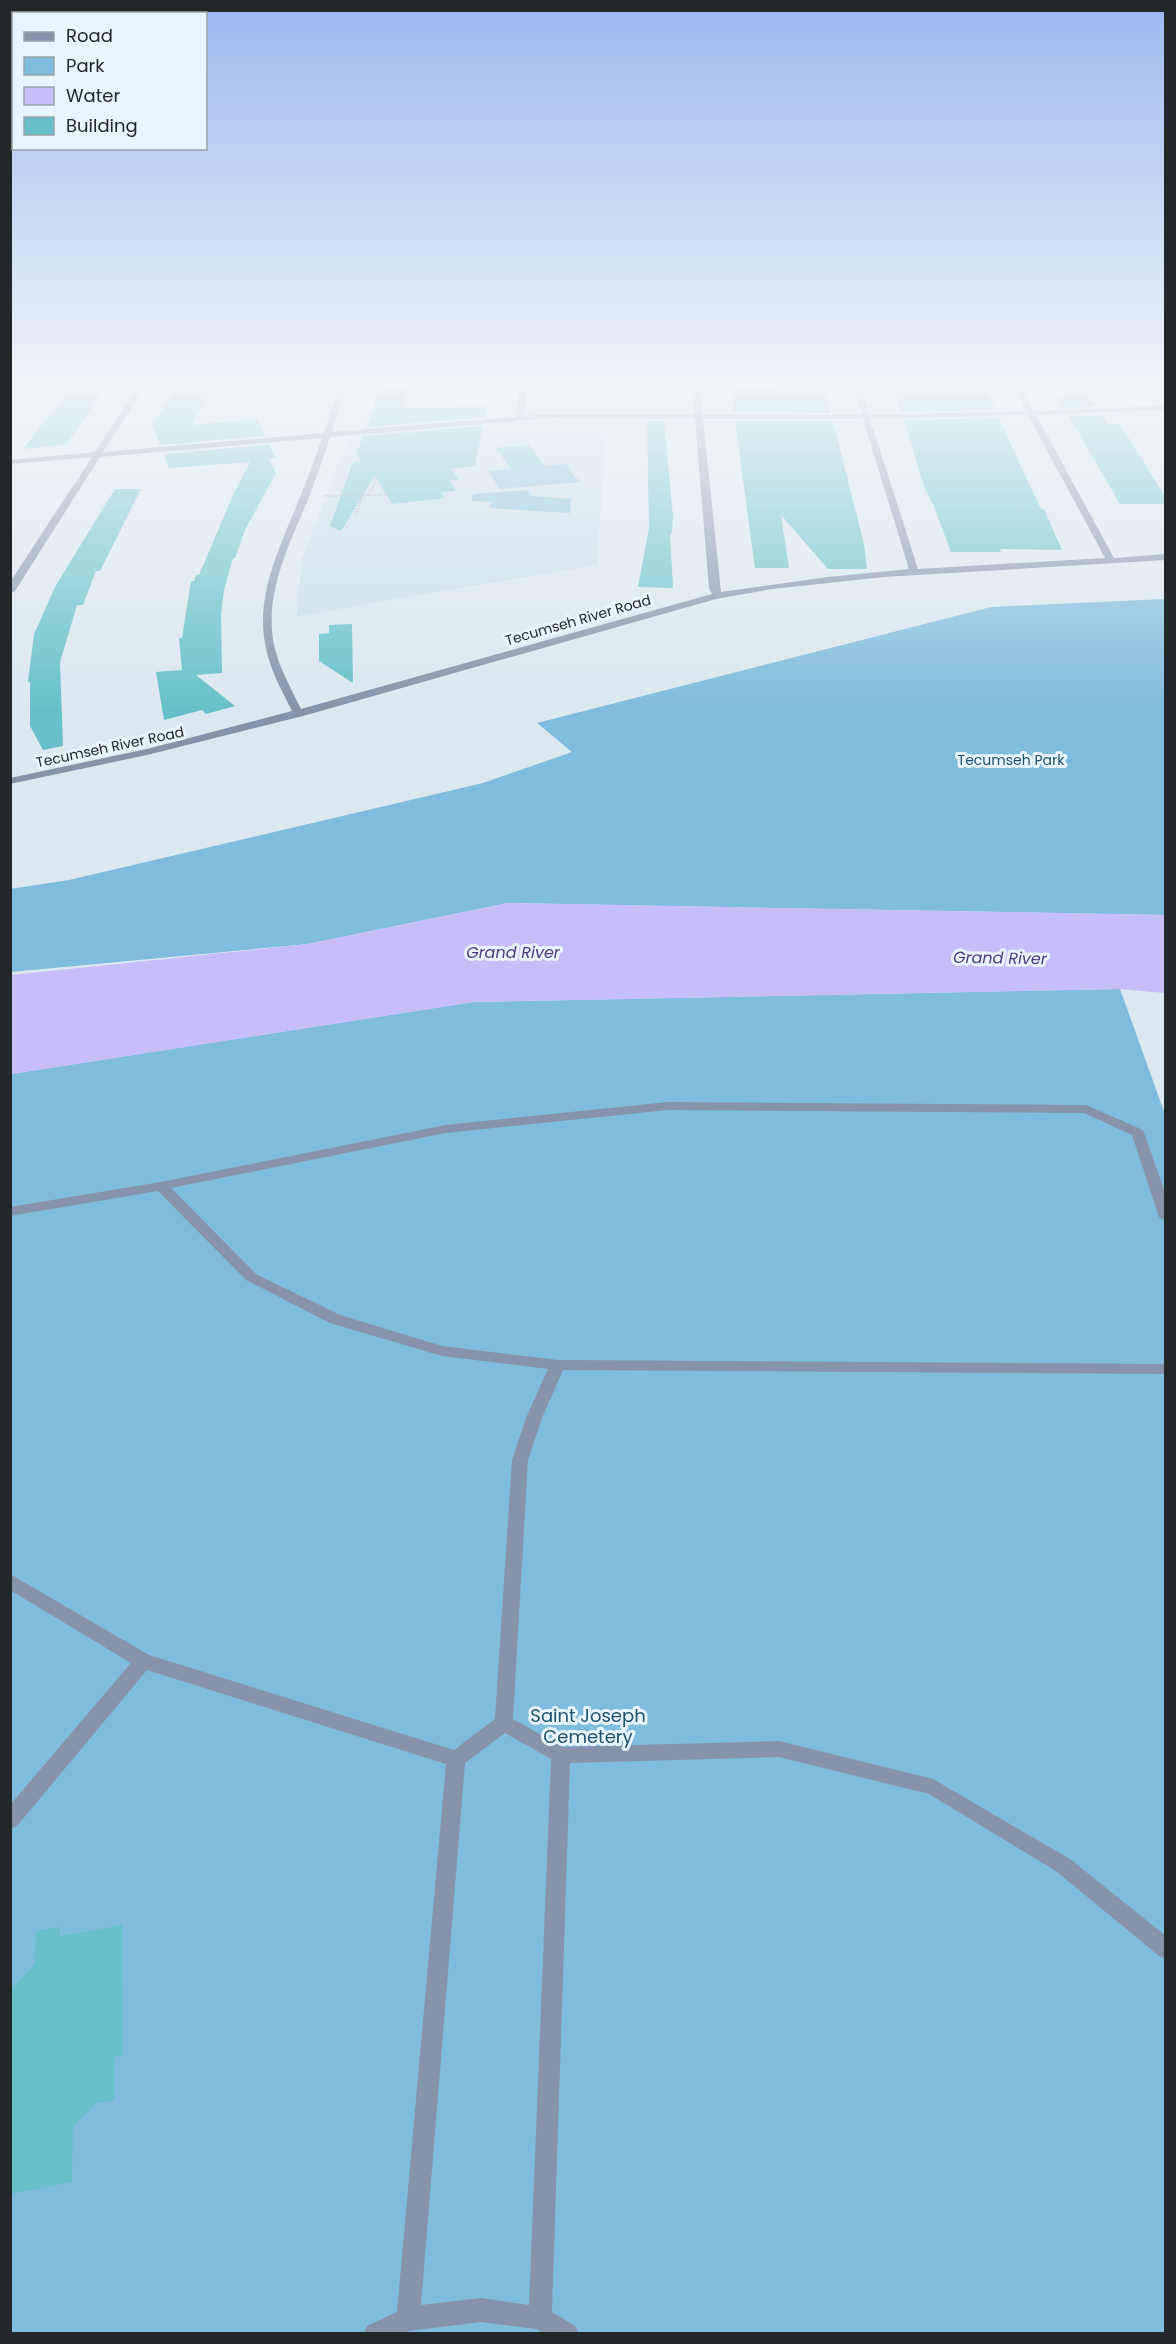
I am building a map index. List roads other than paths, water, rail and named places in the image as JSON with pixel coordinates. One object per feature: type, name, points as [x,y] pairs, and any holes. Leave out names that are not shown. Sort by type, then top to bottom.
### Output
[{"type":"street","points":[[10,591],[73,491]]},
{"type":"street","points":[[299,714],[275,668],[268,634],[268,608],[271,584],[278,561],[307,491]]},
{"type":"street","points":[[706,491],[714,588],[718,596]]},
{"type":"street","points":[[889,491],[915,573]]},
{"type":"street","points":[[1073,491],[1111,561]]},
{"type":"street","name":"Tecumseh River Road","points":[[10,781],[149,753],[299,714],[571,637],[647,613],[718,596],[821,581],[915,573],[1166,558]]},
{"type":"lane","points":[[10,1212],[161,1186],[446,1129],[668,1106],[1086,1109],[1137,1133],[1166,1217]]},
{"type":"lane","points":[[161,1186],[252,1277],[335,1319],[442,1351],[558,1365],[1166,1369]]},
{"type":"lane","points":[[408,2319],[456,1760],[504,1723],[520,1460],[534,1418],[558,1365]]},
{"type":"lane","points":[[10,1581],[142,1662],[456,1760]]},
{"type":"lane","points":[[10,1820],[142,1662]]},
{"type":"lane","points":[[504,1723],[561,1755],[779,1749],[933,1787],[1063,1865],[1166,1949]]},
{"type":"lane","points":[[540,2318],[561,1755]]},
{"type":"lane","points":[[375,2334],[408,2319],[481,2310],[540,2318],[567,2334]]},
{"type":"water","name":"Grand River","points":[[508,903],[1165,915],[1165,993],[1120,989],[474,1002],[11,1074],[11,975],[308,944]]},
{"type":"park label","name":"Tecumseh Park","points":[[1011,760]]},
{"type":"park label","name":"Saint Joseph Cemetery","points":[[588,1725]]}]
